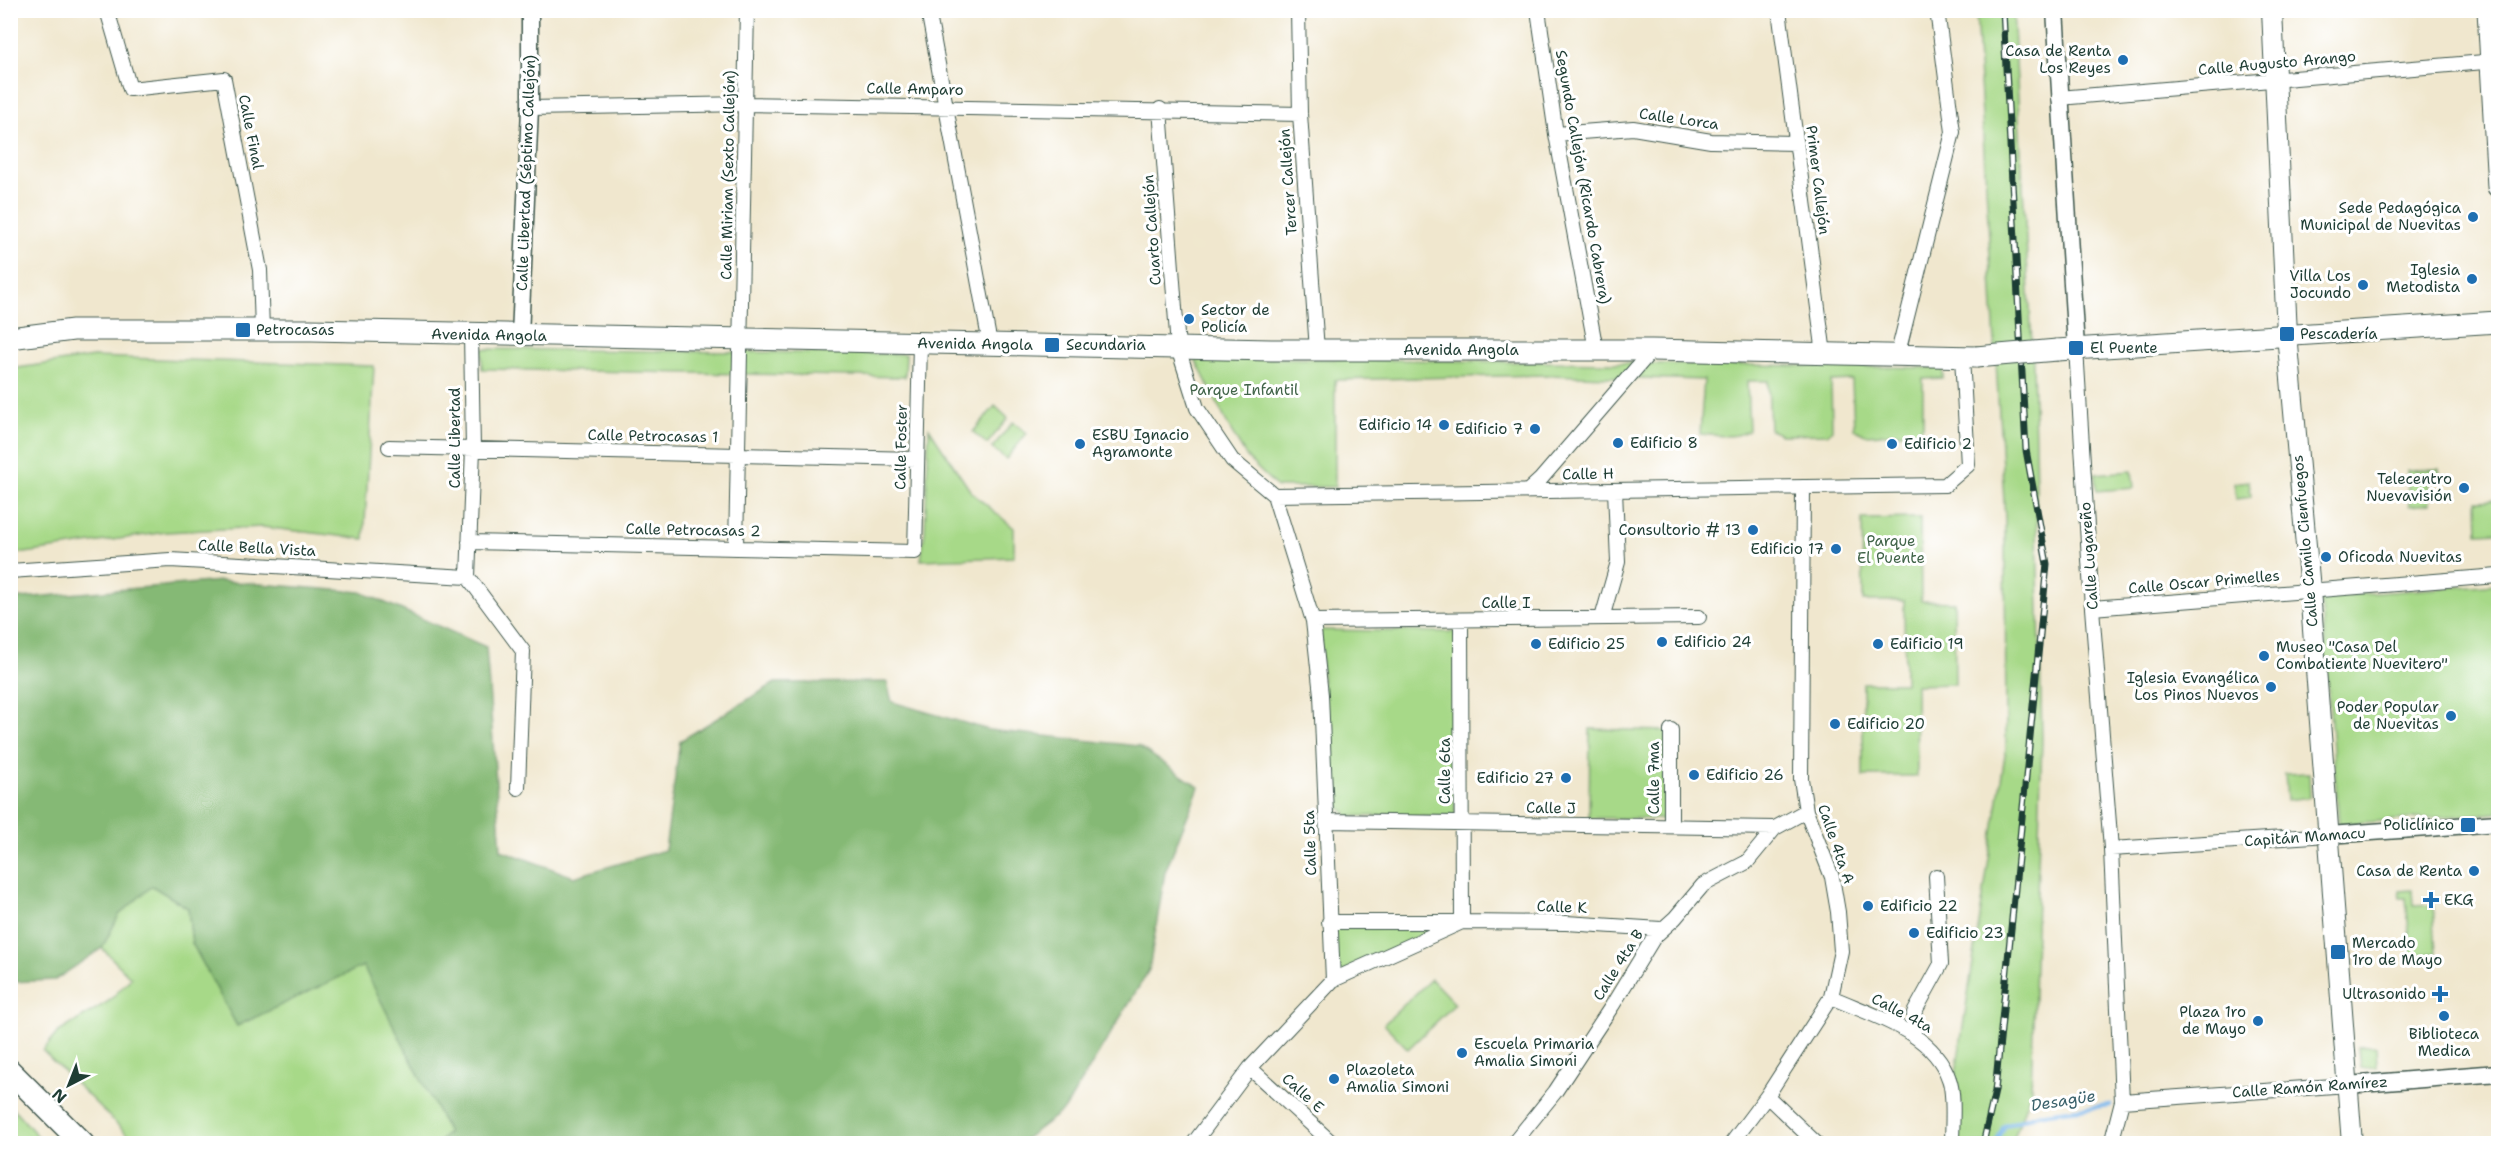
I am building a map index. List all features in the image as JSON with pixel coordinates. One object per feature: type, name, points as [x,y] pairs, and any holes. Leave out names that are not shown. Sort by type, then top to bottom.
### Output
[{"type":"highway","points":[[10,1071],[84,1143]]},
{"type":"main road","name":"Calle Camilo Cienfuegos","points":[[2272,10],[2287,334],[2310,590],[2352,1143]]},
{"type":"main road","points":[[2488,10],[2495,61],[2499,187]]},
{"type":"main road","points":[[1969,357],[2287,334],[2499,322]]},
{"type":"main road","name":"Avenida Angola","points":[[10,338],[73,330],[262,330],[1178,348],[1652,350],[1969,357]]},
{"type":"street","name":"Calle Final","points":[[107,10],[130,89],[224,78],[260,270],[262,330]]},
{"type":"street","name":"Calle Libertad (Séptimo Callejón)","points":[[520,336],[530,108],[530,10]]},
{"type":"street","name":"Calle Miriam (Sexto Callejón)","points":[[736,546],[747,105],[747,10]]},
{"type":"street","points":[[928,10],[990,344]]},
{"type":"street","name":"Tercer Callejón","points":[[1298,10],[1300,114],[1317,350]]},
{"type":"street","name":"Segundo Callejón (Ricardo Cabrera)","points":[[1538,10],[1556,134],[1596,350]]},
{"type":"street","name":"Primer Callejón","points":[[1779,10],[1824,354]]},
{"type":"street","points":[[1897,357],[1953,132],[1937,10]]},
{"type":"street","name":"Calle Lugareño","points":[[2055,10],[2066,349],[2092,608],[2111,849],[2122,1101],[2111,1143]]},
{"type":"street","name":"Calle Augusto Arango","points":[[2059,98],[2495,61]]},
{"type":"street","name":"Calle Amparo","points":[[530,108],[747,105],[945,106],[1160,109],[1300,114]]},
{"type":"street","name":"Cuarto Callejón","points":[[1160,109],[1178,348]]},
{"type":"street","name":"Calle Lorca","points":[[1556,134],[1633,128],[1711,141],[1797,143]]},
{"type":"street","name":"Calle Libertad","points":[[469,542],[473,448],[471,335]]},
{"type":"street","name":"Calle Foster","points":[[915,552],[920,343]]},
{"type":"street","points":[[1178,348],[1197,408],[1232,460],[1274,495]]},
{"type":"street","points":[[1528,491],[1652,350]]},
{"type":"street","name":"Calle H","points":[[1274,495],[1945,485],[1968,465],[1969,357]]},
{"type":"street","name":"Calle Petrocasas 1","points":[[389,447],[916,459]]},
{"type":"street","name":"Calle 4ta A","points":[[1731,1143],[1767,1096],[1831,997],[1841,951],[1839,912],[1832,877],[1806,811],[1801,779],[1803,487]]},
{"type":"street","points":[[1602,618],[1618,562],[1616,490]]},
{"type":"street","name":"Calle 5ta","points":[[1274,495],[1313,621],[1321,695],[1333,980]]},
{"type":"street","points":[[469,542],[468,577],[523,651],[518,788]]},
{"type":"street","name":"Calle Petrocasas 2","points":[[469,542],[736,546],[915,552]]},
{"type":"street","name":"Calle Bella Vista","points":[[10,571],[171,560],[468,577]]},
{"type":"street","name":"Calle Oscar Primelles","points":[[2092,608],[2499,576]]},
{"type":"street","name":"Calle I","points":[[1313,621],[1699,618]]},
{"type":"street","name":"Calle 6ta","points":[[1461,620],[1462,922]]},
{"type":"street","name":"Calle 7ma","points":[[1671,730],[1671,826]]},
{"type":"street","name":"Calle 4ta B","points":[[1513,1143],[1555,1092],[1612,1006],[1647,945],[1661,929],[1675,918],[1703,885],[1747,862],[1775,828],[1806,811]]},
{"type":"street","name":"Calle J","points":[[1326,821],[1775,828]]},
{"type":"street","name":"Capitán Mamacu","points":[[2111,849],[2499,823]]},
{"type":"street","points":[[1914,1035],[1914,1013],[1941,964],[1936,876]]},
{"type":"street","name":"Calle K","points":[[1329,922],[1566,923],[1661,929]]},
{"type":"street","name":"Calle K","points":[[1333,980],[1462,922]]},
{"type":"street","points":[[1193,1143],[1250,1068],[1333,980]]},
{"type":"street","name":"Calle 4ta","points":[[1831,997],[1914,1035],[1929,1045],[1950,1079],[1952,1143]]},
{"type":"street","name":"Calle E","points":[[1250,1068],[1333,1143]]},
{"type":"street","name":"Calle Ramón Ramírez","points":[[2122,1101],[2499,1073]]},
{"type":"street","points":[[1767,1096],[1817,1143]]},
{"type":"green space","points":[[1976,11],[2013,11],[2033,362],[2042,739],[2031,1091],[2012,1143],[1956,1144],[1954,1085],[2006,748],[2005,519]]},
{"type":"green space","points":[[482,349],[906,354],[905,377],[482,369]]},
{"type":"green space","points":[[93,357],[374,366],[364,539],[262,527],[166,532],[25,553],[11,553],[11,369]]},
{"type":"green space","name":"Parque Infantil","points":[[1194,357],[1943,368],[1943,378],[1923,379],[1923,425],[1918,432],[1865,435],[1854,429],[1852,380],[1831,381],[1832,429],[1828,434],[1781,435],[1770,430],[1768,381],[1747,381],[1749,430],[1738,435],[1726,436],[1700,434],[1704,380],[1547,375],[1335,380],[1335,487],[1277,487],[1248,459],[1230,429]]},
{"type":"green space","points":[[995,406],[1008,418],[987,444],[973,432]]},
{"type":"green space","points":[[1013,422],[1027,433],[1006,459],[992,448]]},
{"type":"green space","points":[[929,428],[971,492],[1014,528],[1014,557],[921,560],[925,531]]},
{"type":"green space","points":[[2439,469],[2440,475],[2428,476],[2430,504],[2409,506],[2407,470]]},
{"type":"green space","points":[[2132,471],[2134,488],[2096,491],[2095,474]]},
{"type":"green space","points":[[2249,481],[2251,497],[2236,499],[2234,483]]},
{"type":"green space","points":[[2498,500],[2498,532],[2478,533],[2477,501]]},
{"type":"green space","name":"Parque El Puente","points":[[1920,518],[1921,601],[1954,602],[1955,684],[1916,685],[1917,776],[1863,776],[1863,683],[1905,683],[1904,601],[1863,601],[1862,519]]},
{"type":"green space","points":[[221,581],[361,592],[486,647],[501,850],[574,877],[665,850],[680,741],[775,683],[887,682],[892,702],[989,730],[1138,746],[1199,787],[1165,872],[1149,970],[1065,1109],[1018,1144],[439,1143],[448,1132],[363,966],[237,1026],[192,943],[188,908],[152,886],[119,915],[102,948],[55,980],[11,982],[11,599]]},
{"type":"green space","points":[[2498,584],[2498,813],[2339,824],[2321,597]]},
{"type":"green space","points":[[1320,630],[1457,632],[1455,817],[1348,816],[1328,796]]},
{"type":"green space","points":[[1590,729],[1667,731],[1666,819],[1589,818]]},
{"type":"green space","points":[[2309,773],[2310,797],[2287,800],[2285,774]]},
{"type":"green space","points":[[151,885],[188,908],[192,943],[237,1026],[363,965],[448,1132],[439,1144],[136,1143],[43,1051],[57,1033],[109,1001],[131,978],[102,948],[119,915]]},
{"type":"green space","points":[[2412,890],[2413,906],[2433,905],[2436,953],[2411,955],[2406,898],[2400,898],[2399,891]]},
{"type":"green space","points":[[1329,922],[1462,922],[1333,980]]},
{"type":"green space","points":[[1431,979],[1455,1004],[1408,1049],[1384,1024]]},
{"type":"green space","points":[[2376,1046],[2377,1067],[2360,1068],[2358,1047]]},
{"type":"green space","points":[[11,1106],[44,1143],[11,1143]]},
{"type":"waterway","name":"Desagüe","points":[[1996,1144],[2004,1126],[2038,1114],[2110,1105]]},
{"type":"railway","points":[[1983,1144],[1995,1091],[2047,564],[2026,450],[2003,10]]},
{"type":"place","name":"Casa de Renta Los Reyes","points":[[2123,60]]},
{"type":"place","name":"Sede Pedagógica Municipal de Nuevitas","points":[[2473,217]]},
{"type":"place","name":"Iglesia Metodista","points":[[2472,279]]},
{"type":"place","name":"Villa Los Jocundo","points":[[2363,285]]},
{"type":"place","name":"Sector de Policía","points":[[1189,319]]},
{"type":"place","name":"Petrocasas","points":[[243,330]]},
{"type":"place","name":"Pescadería","points":[[2287,334]]},
{"type":"place","name":"Secundaria","points":[[1052,345]]},
{"type":"place","name":"El Puente","points":[[2076,348]]},
{"type":"place","name":"Edificio 14","points":[[1444,425]]},
{"type":"place","name":"Edificio 7","points":[[1535,429]]},
{"type":"place","name":"Edificio 8","points":[[1618,443]]},
{"type":"place","name":"ESBU Ignacio Agramonte","points":[[1080,444]]},
{"type":"place","name":"Edificio 2","points":[[1892,444]]},
{"type":"place","name":"Telecentro Nuevavisión","points":[[2464,488]]},
{"type":"place","name":"Consultorio # 13","points":[[1753,530]]},
{"type":"place","name":"Edificio 17","points":[[1836,549]]},
{"type":"place","name":"Oficoda Nuevitas","points":[[2326,557]]},
{"type":"place","name":"Edificio 24","points":[[1662,642]]},
{"type":"place","name":"Edificio 25","points":[[1536,644]]},
{"type":"place","name":"Edificio 19","points":[[1878,644]]},
{"type":"place","name":"Museo \"Casa Del Combatiente Nuevitero\"","points":[[2264,656]]},
{"type":"place","name":"Iglesia Evangélica Los Pinos Nuevos","points":[[2271,687]]},
{"type":"place","name":"Poder Popular de Nuevitas","points":[[2451,716]]},
{"type":"place","name":"Edificio 20","points":[[1835,724]]},
{"type":"place","name":"Edificio 26","points":[[1694,775]]},
{"type":"place","name":"Edificio 27","points":[[1566,778]]},
{"type":"place","name":"Policlínico","points":[[2468,825]]},
{"type":"place","name":"Casa de Renta","points":[[2474,871]]},
{"type":"place","name":"EKG","points":[[2431,900]]},
{"type":"place","name":"Edificio 22","points":[[1868,906]]},
{"type":"place","name":"Edificio 23","points":[[1914,933]]},
{"type":"place","name":"Mercado 1ro de Mayo","points":[[2338,952]]},
{"type":"place","name":"Ultrasonido","points":[[2440,994]]},
{"type":"place","name":"Biblioteca Medica","points":[[2444,1016]]},
{"type":"place","name":"Plaza 1ro de Mayo","points":[[2258,1021]]},
{"type":"place","name":"Escuela Primaria Amalia Simoni","points":[[1462,1053]]},
{"type":"place","name":"Plazoleta Amalia Simoni","points":[[1334,1079]]}]
